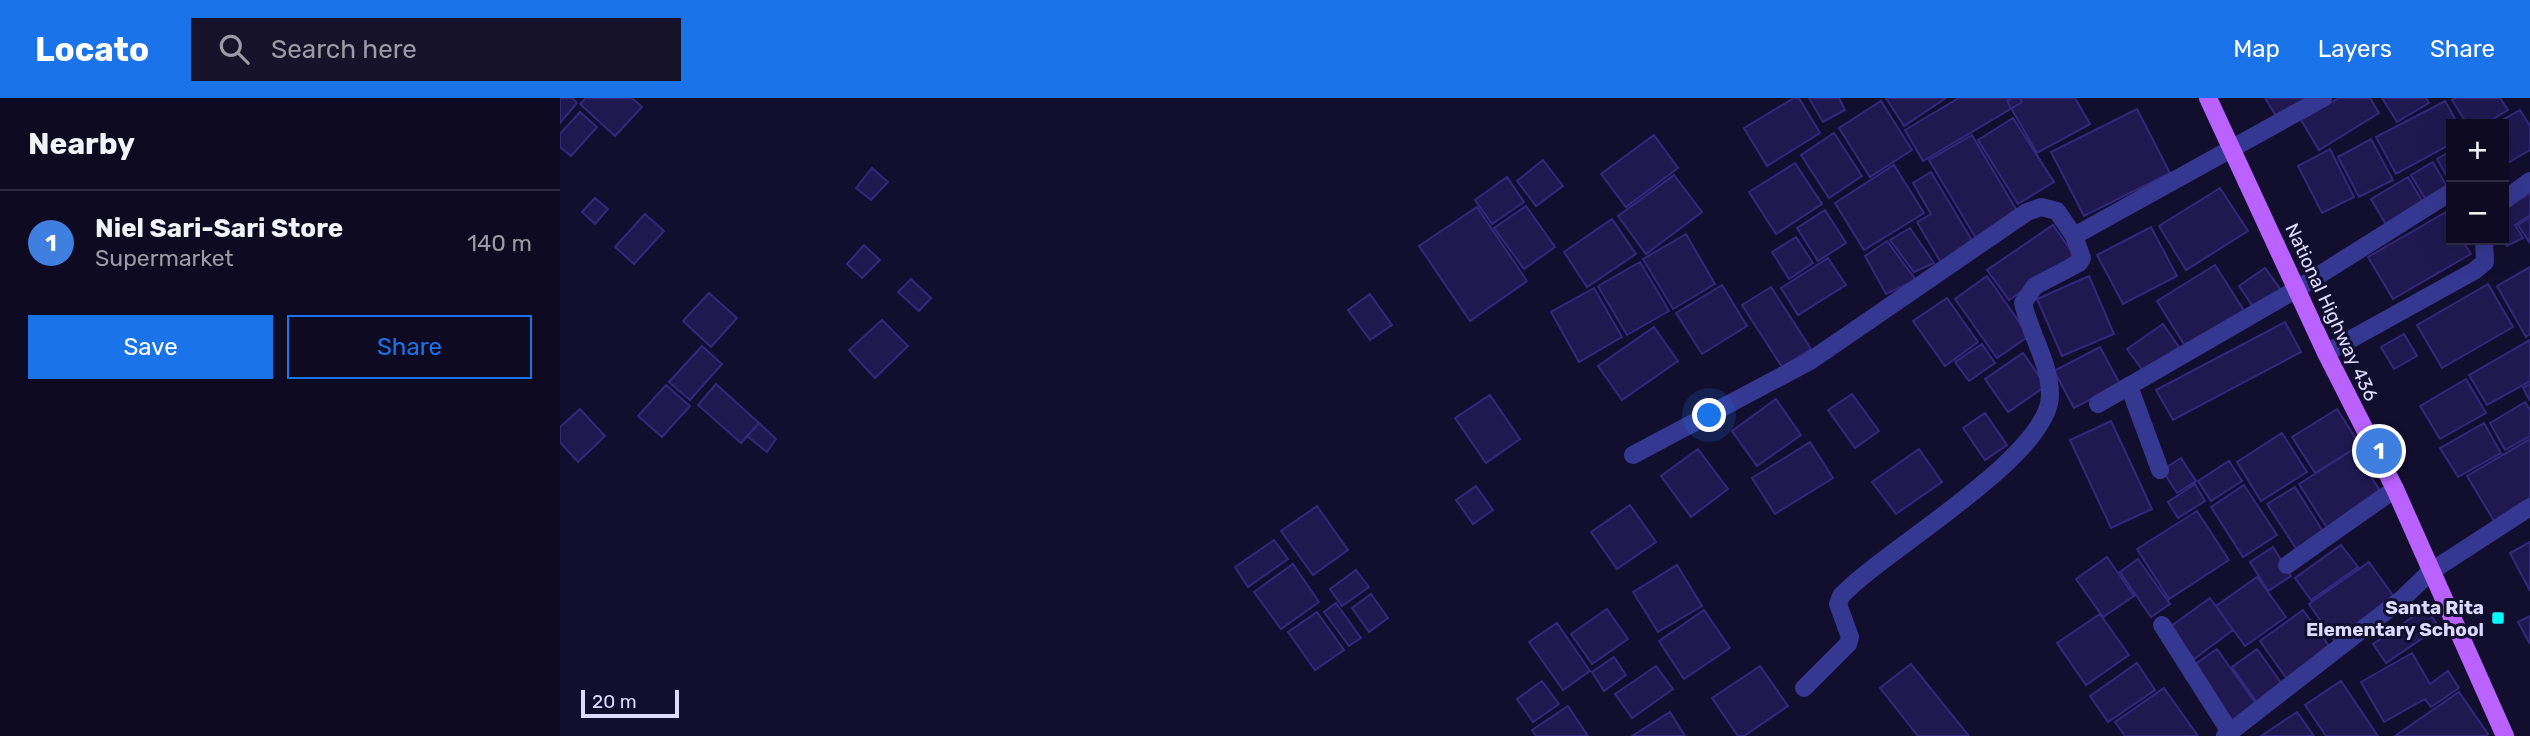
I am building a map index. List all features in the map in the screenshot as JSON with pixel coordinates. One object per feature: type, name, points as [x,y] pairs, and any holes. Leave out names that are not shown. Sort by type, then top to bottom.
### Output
[{"type":"main road","name":"National Highway 436","points":[[2208,98],[2326,353],[2395,489],[2505,736]]},
{"type":"street","points":[[2074,236],[2323,98]]},
{"type":"street","points":[[2509,196],[2530,181]]},
{"type":"street","points":[[2098,404],[2297,289],[2446,195]]},
{"type":"street","points":[[1633,455],[1810,361],[2028,212],[2041,207],[2057,211],[2074,236],[2082,256],[2079,263],[2035,286],[2023,303],[2049,378],[2050,399],[2035,434],[1996,471],[1844,593],[1838,604],[1849,628],[1848,644],[1804,688]]},
{"type":"street","points":[[2326,353],[2474,271],[2485,262],[2484,245]]},
{"type":"street","points":[[2129,386],[2160,470]]},
{"type":"street","points":[[2287,565],[2395,489]]},
{"type":"street","points":[[2162,625],[2227,734],[2403,598],[2430,572],[2530,507]]},
{"type":"building","points":[[560,98],[572,98],[577,103],[560,123]]},
{"type":"building","points":[[586,98],[632,98],[642,107],[615,136],[580,104]]},
{"type":"building","points":[[1794,98],[1799,98],[1820,133],[1767,166],[1744,128]]},
{"type":"building","points":[[1809,98],[1839,98],[1845,110],[1823,122]]},
{"type":"building","points":[[1886,98],[1946,98],[1904,126]]},
{"type":"building","points":[[1959,98],[2020,98],[2022,102],[1923,161],[1905,130]]},
{"type":"building","points":[[2013,98],[2075,98],[2090,124],[2037,153],[2007,101]]},
{"type":"building","points":[[2265,98],[2311,98],[2278,119]]},
{"type":"building","points":[[2339,98],[2370,98],[2379,113],[2319,150],[2301,120]]},
{"type":"building","points":[[2382,98],[2426,98],[2429,103],[2397,122]]},
{"type":"building","points":[[2500,98],[2508,110],[2493,119],[2464,119],[2452,100]]},
{"type":"building","points":[[1881,101],[1912,150],[1870,177],[1839,128]]},
{"type":"building","points":[[2445,101],[2455,119],[2446,119],[2446,147],[2396,174],[2376,137]]},
{"type":"building","points":[[2137,109],[2170,173],[2084,216],[2051,152]]},
{"type":"building","points":[[2520,110],[2530,126],[2530,150],[2509,162],[2509,119],[2504,119]]},
{"type":"building","points":[[580,112],[597,127],[571,156],[560,147],[560,134]]},
{"type":"building","points":[[2013,118],[2054,182],[2018,204],[1978,140]]},
{"type":"building","points":[[1834,133],[1862,176],[1829,198],[1801,155]]},
{"type":"building","points":[[1654,135],[1678,168],[1626,207],[1601,174]]},
{"type":"building","points":[[1972,135],[2020,216],[1977,240],[1929,160]]},
{"type":"building","points":[[2371,139],[2393,180],[2359,197],[2338,157]]},
{"type":"building","points":[[2330,149],[2354,197],[2322,213],[2298,166]]},
{"type":"building","points":[[2446,154],[2446,175],[2437,159]]},
{"type":"building","points":[[1543,160],[1563,186],[1536,206],[1517,181]]},
{"type":"building","points":[[2433,162],[2446,185],[2446,194],[2428,204],[2411,175]]},
{"type":"building","points":[[1795,163],[1822,204],[1776,234],[1749,192]]},
{"type":"building","points":[[1894,165],[1924,213],[1864,250],[1835,203]]},
{"type":"building","points":[[872,168],[888,182],[871,200],[856,188]]},
{"type":"building","points":[[1931,172],[1976,247],[1943,266],[1917,222],[1931,214],[1913,183]]},
{"type":"building","points":[[1674,175],[1702,212],[1646,254],[1618,216]]},
{"type":"building","points":[[1507,177],[1524,202],[1492,224],[1475,200]]},
{"type":"building","points":[[2408,177],[2425,206],[2388,228],[2371,199]]},
{"type":"building","points":[[2220,188],[2248,231],[2186,270],[2159,226]]},
{"type":"building","points":[[2530,193],[2530,215],[2515,225],[2523,238],[2509,245],[2509,207]]},
{"type":"building","points":[[595,198],[608,209],[595,224],[582,212]]},
{"type":"building","points":[[1526,206],[1555,247],[1524,269],[1494,228]]},
{"type":"building","points":[[1477,207],[1527,281],[1470,321],[1419,246]]},
{"type":"building","points":[[1825,210],[1846,243],[1818,261],[1797,228]]},
{"type":"building","points":[[2446,212],[2446,245],[2465,245],[2471,254],[2393,299],[2368,257]]},
{"type":"building","points":[[645,214],[664,231],[634,264],[615,247]]},
{"type":"building","points":[[2530,217],[2530,243],[2518,225]]},
{"type":"building","points":[[1612,219],[1636,254],[1587,287],[1564,252]]},
{"type":"building","points":[[2053,225],[2074,255],[2009,300],[1987,270]]},
{"type":"building","points":[[2151,227],[2177,276],[2123,304],[2097,255]]},
{"type":"building","points":[[1910,228],[1934,263],[1914,272],[1890,240]]},
{"type":"building","points":[[1686,234],[1715,284],[1673,309],[1643,259]]},
{"type":"building","points":[[1796,237],[1813,263],[1789,279],[1772,252]]},
{"type":"building","points":[[1887,241],[1916,280],[1886,294],[1865,256]]},
{"type":"building","points":[[864,245],[880,260],[862,278],[847,264]]},
{"type":"building","points":[[1828,258],[1846,285],[1798,315],[1781,288]]},
{"type":"building","points":[[1640,262],[1669,311],[1627,335],[1598,286]]},
{"type":"building","points":[[2215,265],[2245,312],[2187,349],[2157,301]]},
{"type":"building","points":[[2530,267],[2530,334],[2526,337],[2497,286]]},
{"type":"building","points":[[2265,268],[2281,290],[2254,308],[2239,286]]},
{"type":"building","points":[[1987,276],[2029,336],[1997,358],[1955,299]]},
{"type":"building","points":[[2089,276],[2114,334],[2062,356],[2037,299]]},
{"type":"building","points":[[911,279],[931,298],[919,311],[898,292]]},
{"type":"building","points":[[2488,284],[2513,327],[2442,368],[2417,325]]},
{"type":"building","points":[[1722,285],[1747,326],[1702,354],[1676,313]]},
{"type":"building","points":[[1771,287],[1811,349],[1782,367],[1742,305]]},
{"type":"building","points":[[1594,288],[1622,337],[1579,362],[1551,312]]},
{"type":"building","points":[[709,293],[737,318],[711,347],[683,321]]},
{"type":"building","points":[[1370,294],[1392,325],[1370,340],[1348,310]]},
{"type":"building","points":[[1947,298],[1978,342],[1945,366],[1913,321]]},
{"type":"building","points":[[882,320],[908,346],[875,378],[849,350]]},
{"type":"building","points":[[2285,322],[2301,352],[2173,420],[2156,390]]},
{"type":"building","points":[[2163,324],[2179,347],[2144,372],[2127,349]]},
{"type":"building","points":[[1654,327],[1678,361],[1622,400],[1598,366]]},
{"type":"building","points":[[2404,334],[2417,356],[2394,369],[2381,347]]},
{"type":"building","points":[[2530,340],[2530,381],[2487,405],[2469,375]]},
{"type":"building","points":[[1982,344],[1995,363],[1969,381],[1955,362]]},
{"type":"building","points":[[702,346],[722,364],[690,400],[669,382]]},
{"type":"building","points":[[2100,347],[2120,384],[2074,408],[2054,371]]},
{"type":"building","points":[[2023,353],[2046,386],[2008,412],[1985,379]]},
{"type":"building","points":[[2466,379],[2486,413],[2440,439],[2420,406]]},
{"type":"building","points":[[716,384],[759,423],[741,443],[698,405]]},
{"type":"building","points":[[2530,384],[2530,401],[2523,388]]},
{"type":"building","points":[[666,385],[690,406],[662,437],[638,416]]},
{"type":"building","points":[[1852,394],[1879,431],[1855,448],[1828,410]]},
{"type":"building","points":[[1490,395],[1520,439],[1486,463],[1455,418]]},
{"type":"building","points":[[1776,399],[1801,435],[1757,466],[1732,431]]},
{"type":"building","points":[[2525,402],[2530,410],[2530,436],[2505,450],[2490,423]]},
{"type":"building","points":[[580,409],[605,436],[578,462],[560,442],[560,427]]},
{"type":"building","points":[[2337,409],[2360,445],[2315,473],[2292,437]]},
{"type":"building","points":[[1985,413],[2007,445],[1985,460],[1963,428]]},
{"type":"building","points":[[2111,421],[2152,509],[2111,528],[2070,440]]},
{"type":"building","points":[[759,423],[776,439],[767,452],[747,436]]},
{"type":"building","points":[[2484,423],[2501,453],[2458,477],[2440,448]]},
{"type":"building","points":[[2282,433],[2307,472],[2261,501],[2237,462]]},
{"type":"building","points":[[2530,439],[2530,500],[2494,521],[2467,476]]},
{"type":"building","points":[[1810,442],[1833,478],[1775,514],[1752,478]]},
{"type":"building","points":[[1698,449],[1728,489],[1691,517],[1661,476]]},
{"type":"building","points":[[1919,449],[1942,482],[1896,514],[1872,482]]},
{"type":"building","points":[[2354,449],[2382,494],[2327,528],[2299,484]]},
{"type":"building","points":[[2181,458],[2196,481],[2177,493],[2162,470]]},
{"type":"building","points":[[2229,461],[2242,481],[2211,501],[2198,481]]},
{"type":"building","points":[[2195,484],[2205,501],[2178,518],[2168,502]]},
{"type":"building","points":[[2244,485],[2277,535],[2243,557],[2211,507]]},
{"type":"building","points":[[1476,486],[1493,510],[1473,524],[1456,500]]},
{"type":"building","points":[[2295,487],[2324,533],[2297,550],[2267,504]]},
{"type":"building","points":[[1630,505],[1656,542],[1617,569],[1591,532]]},
{"type":"building","points":[[1317,506],[1348,550],[1313,575],[1281,531]]},
{"type":"building","points":[[2197,511],[2229,560],[2169,599],[2137,549]]},
{"type":"building","points":[[1274,540],[1288,559],[1248,587],[1235,567]]},
{"type":"building","points":[[2530,542],[2530,591],[2510,553]]},
{"type":"building","points":[[2341,545],[2358,567],[2311,600],[2295,578]]},
{"type":"building","points":[[2273,547],[2291,576],[2268,591],[2250,562]]},
{"type":"building","points":[[2107,557],[2134,596],[2103,617],[2076,579]]},
{"type":"building","points":[[2138,559],[2170,604],[2151,617],[2120,572]]},
{"type":"building","points":[[2369,562],[2397,601],[2336,643],[2309,604]]},
{"type":"building","points":[[1293,564],[1319,602],[1281,629],[1254,592]]},
{"type":"building","points":[[1677,565],[1702,606],[1658,632],[1633,592]]},
{"type":"building","points":[[1356,570],[1369,587],[1342,606],[1330,589]]},
{"type":"building","points":[[2257,577],[2286,617],[2245,646],[2216,606]]},
{"type":"building","points":[[1371,594],[1388,618],[1369,632],[1352,608]]},
{"type":"building","points":[[2210,598],[2233,630],[2194,659],[2170,627]]},
{"type":"building","points":[[1336,603],[1361,638],[1349,646],[1324,612]]},
{"type":"building","points":[[2426,608],[2439,627],[2386,663],[2373,644]]},
{"type":"building","points":[[1607,609],[1628,639],[1592,664],[1571,634]]},
{"type":"building","points":[[1704,610],[1730,648],[1684,679],[1659,641]]},
{"type":"building","points":[[2303,610],[2332,650],[2289,682],[2260,641]]},
{"type":"building","points":[[1317,612],[1344,650],[1315,670],[1288,632]]},
{"type":"building","points":[[2100,614],[2129,655],[2086,685],[2057,643]]},
{"type":"building","points":[[2530,616],[2530,644],[2518,622]]},
{"type":"building","points":[[1557,623],[1590,671],[1563,690],[1529,642]]},
{"type":"building","points":[[2217,649],[2256,704],[2230,722],[2191,667]]},
{"type":"building","points":[[2257,649],[2284,687],[2259,705],[2232,667]]},
{"type":"building","points":[[2412,653],[2430,684],[2448,671],[2459,688],[2431,707],[2425,699],[2384,722],[2361,682]]},
{"type":"building","points":[[1614,657],[1626,675],[1604,691],[1592,672]]},
{"type":"building","points":[[2137,663],[2155,690],[2108,722],[2090,696]]},
{"type":"building","points":[[1911,664],[1969,736],[1918,736],[1880,688]]},
{"type":"building","points":[[1656,666],[1673,689],[1632,718],[1615,694]]},
{"type":"building","points":[[1760,666],[1788,706],[1744,736],[1738,736],[1712,698]]},
{"type":"building","points":[[1542,681],[1559,704],[1533,722],[1517,699]]},
{"type":"building","points":[[2341,681],[2378,736],[2326,736],[2305,705]]},
{"type":"building","points":[[2164,688],[2198,736],[2125,736],[2115,722]]},
{"type":"building","points":[[2459,692],[2488,734],[2486,736],[2395,736]]},
{"type":"building","points":[[1568,706],[1588,736],[1536,736],[1532,730]]},
{"type":"building","points":[[1670,712],[1685,736],[1632,736]]},
{"type":"building","points":[[2297,712],[2314,736],[2261,736]]},
{"type":"place","name":"Niel Sari-Sari Store","points":[[2379,451]]},
{"type":"place","name":"Santa Rita Elementary School","points":[[2498,618]]}]
